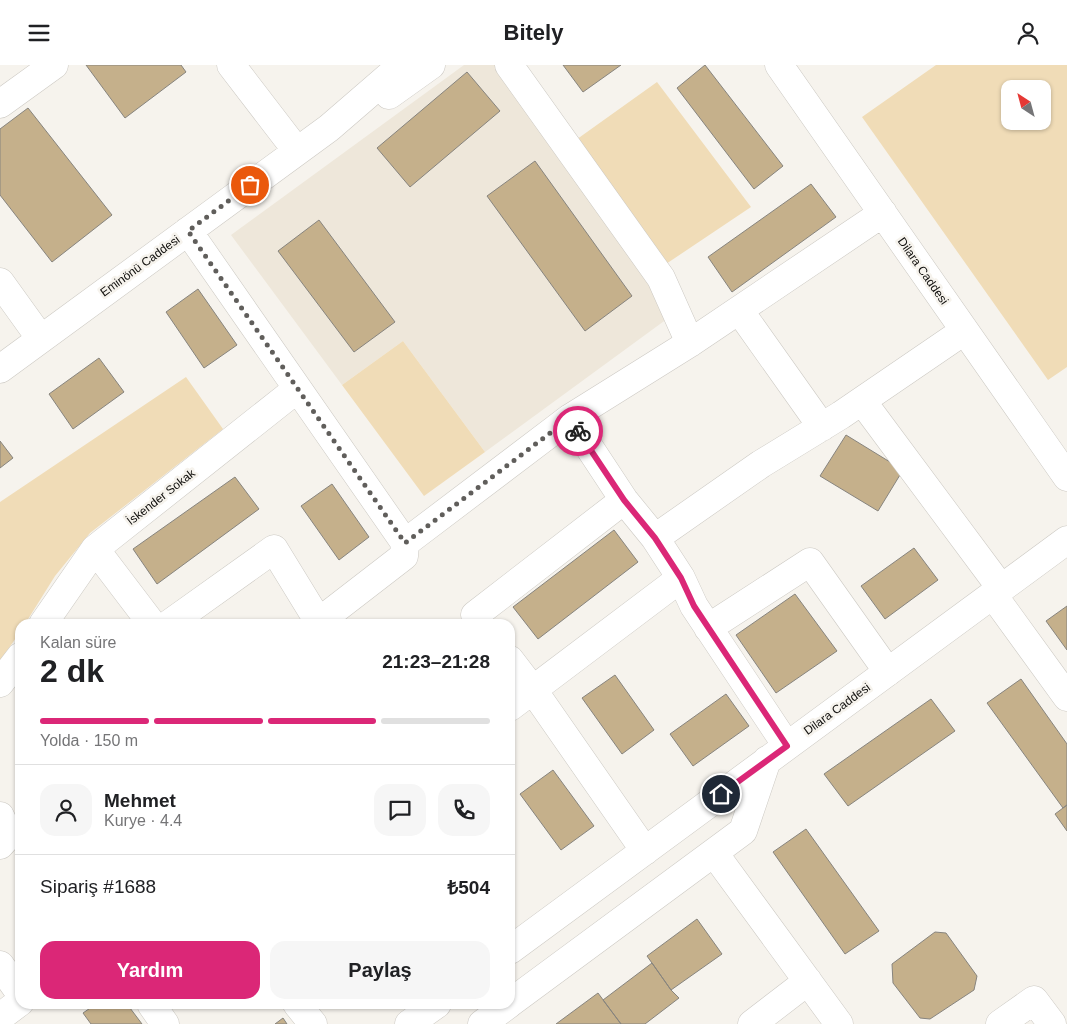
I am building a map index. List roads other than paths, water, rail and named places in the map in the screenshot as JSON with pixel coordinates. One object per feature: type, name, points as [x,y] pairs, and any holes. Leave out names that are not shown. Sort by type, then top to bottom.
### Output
[{"type":"street","points":[[0,104],[54,65]]},
{"type":"street","points":[[232,65],[297,151]]},
{"type":"street","points":[[328,128],[402,65]]},
{"type":"street","points":[[328,128],[377,104],[431,65]]},
{"type":"street","points":[[509,65],[661,278],[690,343]]},
{"type":"street","name":"Dilara Caddesi","points":[[779,65],[1067,477]]},
{"type":"street","name":"Eminönü Caddesi","points":[[0,369],[328,128]]},
{"type":"street","points":[[405,543],[570,418],[690,343],[883,213]]},
{"type":"street","points":[[188,231],[405,543],[404,556],[323,619]]},
{"type":"street","points":[[0,282],[41,339]]},
{"type":"street","points":[[739,310],[822,427]]},
{"type":"street","points":[[655,538],[761,464],[862,401],[964,331]]},
{"type":"street","name":"İskender Sokak","points":[[47,619],[96,549],[297,389]]},
{"type":"street","points":[[862,401],[997,592],[1067,697]]},
{"type":"street","points":[[515,1000],[743,831],[777,753],[694,606],[681,578],[655,538],[624,500],[570,418]]},
{"type":"street","points":[[476,619],[624,500]]},
{"type":"street","name":"Dilara Caddesi","points":[[515,946],[1067,540]]},
{"type":"street","points":[[96,549],[148,619]]},
{"type":"street","points":[[176,619],[274,549],[316,619]]},
{"type":"street","points":[[708,628],[810,562],[888,672]]},
{"type":"street","points":[[515,703],[681,578]]},
{"type":"street","points":[[0,683],[15,665]]},
{"type":"street","points":[[515,665],[645,851]]},
{"type":"street","points":[[0,816],[9,835],[0,845]]},
{"type":"street","points":[[714,853],[839,1024]]},
{"type":"street","points":[[0,965],[15,986]]},
{"type":"street","points":[[752,1024],[808,981]]},
{"type":"street","points":[[1000,1024],[1034,1000],[1052,1024]]},
{"type":"street","points":[[0,1017],[15,1006]]},
{"type":"street","points":[[154,1009],[165,1024]]},
{"type":"street","points":[[301,1009],[313,1024]]},
{"type":"street","points":[[409,1024],[430,1009]]},
{"type":"street","points":[[482,1024],[503,1009]]}]
